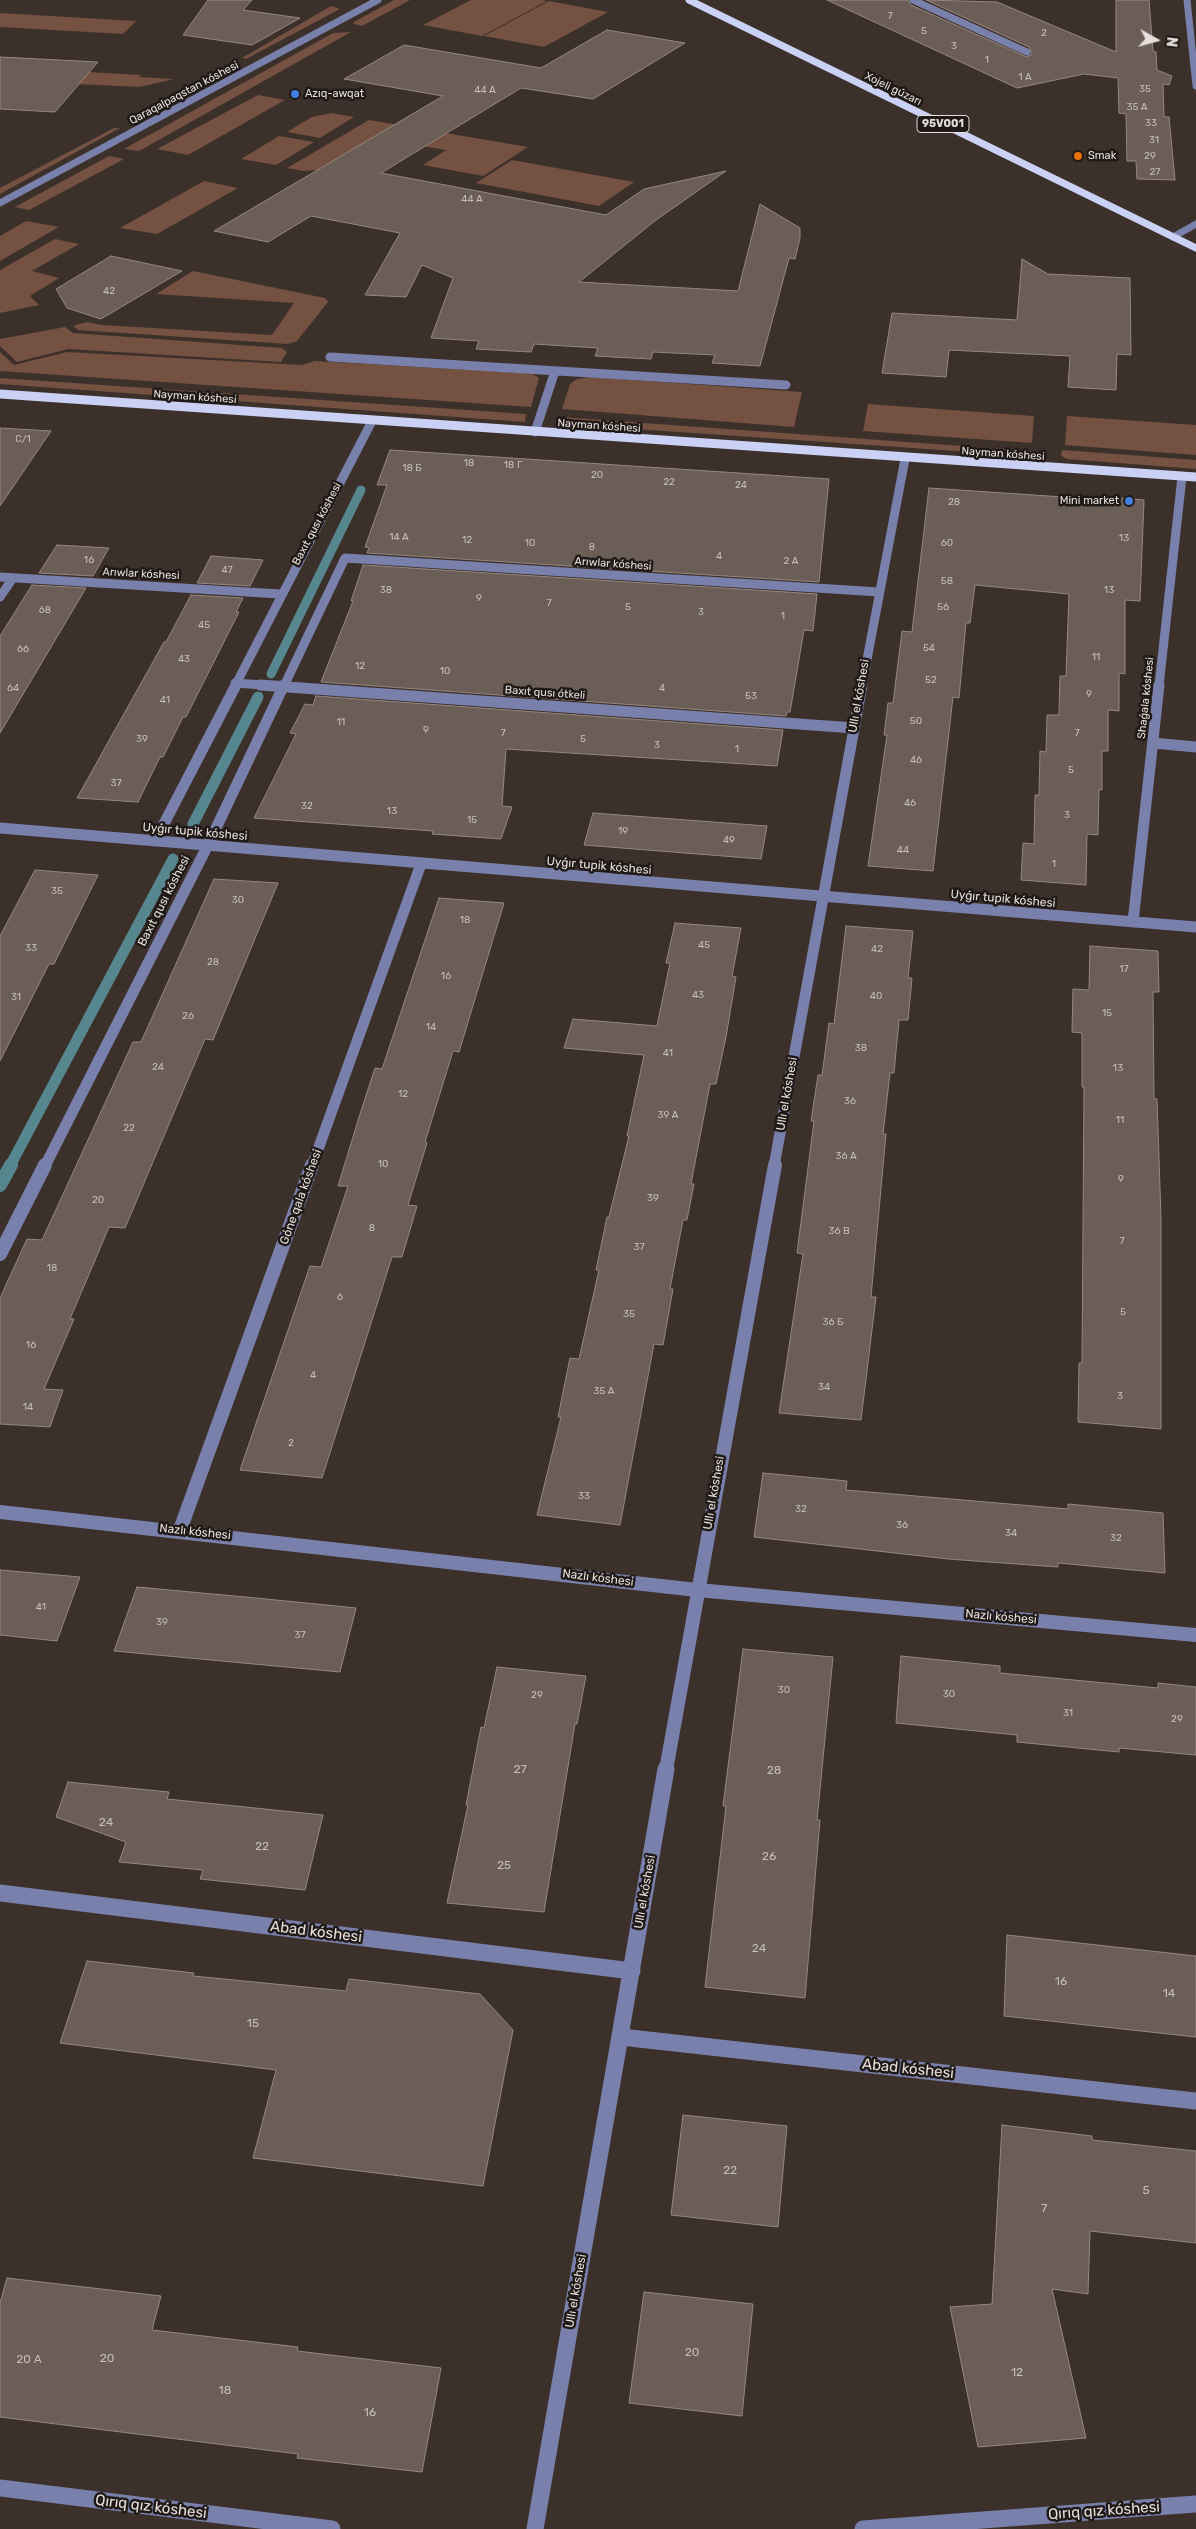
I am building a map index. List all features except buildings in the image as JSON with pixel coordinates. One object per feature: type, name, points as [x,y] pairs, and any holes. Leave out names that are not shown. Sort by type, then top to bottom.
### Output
[{"type":"main road","name":"Xojeli gúzarı","points":[[690,0],[1196,248]]},
{"type":"main road","name":"Nayman kóshesi","points":[[0,394],[1196,478]]},
{"type":"street","name":"Qaraqalpaqstan kóshesi","points":[[0,203],[378,0]]},
{"type":"street","points":[[914,0],[1027,52]]},
{"type":"street","points":[[1187,0],[1196,86]]},
{"type":"street","points":[[1173,237],[1196,224]]},
{"type":"street","points":[[330,358],[786,385]]},
{"type":"street","points":[[535,432],[555,371]]},
{"type":"street","name":"Baxıt qusı kóshesi","points":[[155,841],[280,594],[372,421]]},
{"type":"street","name":"Ullı el kóshesi","points":[[535,2529],[697,1590],[878,592],[905,458]]},
{"type":"street","name":"Shaǵala kóshesi","points":[[1133,922],[1182,476]]},
{"type":"street","name":"Baxıt qusı kóshesi","points":[[0,1254],[208,845],[282,686],[345,558]]},
{"type":"street","name":"Arıwlar kóshesi","points":[[345,558],[878,592]]},
{"type":"street","name":"Arıwlar kóshesi","points":[[0,577],[280,594]]},
{"type":"street","points":[[0,597],[13,578]]},
{"type":"street","name":"Baxıt qusı ótkeli","points":[[235,683],[854,728]]},
{"type":"street","points":[[1153,743],[1196,746]]},
{"type":"street","name":"Uyǵır tupik kóshesi","points":[[0,828],[1196,927]]},
{"type":"street","name":"Góne qala kóshesi","points":[[180,1530],[421,864]]},
{"type":"street","name":"Nazlı kóshesi","points":[[0,1512],[180,1530],[697,1590],[1196,1635]]},
{"type":"street","name":"Abad kóshesi","points":[[0,1893],[632,1971]]},
{"type":"street","name":"Abad kóshesi","points":[[621,2037],[1196,2101]]},
{"type":"street","name":"Qırıq qız kóshesi","points":[[0,2488],[332,2529]]},
{"type":"street","name":"Qırıq qız kóshesi","points":[[863,2529],[1196,2504]]},
{"type":"shaded area","points":[[394,0],[410,0],[362,26],[354,24],[354,22]]},
{"type":"shaded area","points":[[471,0],[547,1],[482,36],[423,25]]},
{"type":"shaded area","points":[[549,1],[608,12],[544,47],[484,36]]},
{"type":"shaded area","points":[[331,6],[340,9],[246,59],[242,58]]},
{"type":"shaded area","points":[[0,13],[136,21],[123,34],[0,27]]},
{"type":"shaded area","points":[[351,32],[139,151],[124,149],[333,33]]},
{"type":"shaded area","points":[[86,72],[174,79],[140,87],[75,84]]},
{"type":"shaded area","points":[[258,95],[285,100],[188,155],[157,149]]},
{"type":"shaded area","points":[[331,113],[354,117],[320,138],[287,132],[312,117]]},
{"type":"shaded area","points":[[369,120],[528,147],[483,176],[423,165],[446,150],[375,138],[320,170],[303,171],[287,168]]},
{"type":"shaded area","points":[[114,128],[120,128],[0,194],[0,188]]},
{"type":"shaded area","points":[[279,136],[314,142],[276,165],[241,159]]},
{"type":"shaded area","points":[[109,156],[124,159],[29,210],[15,207]]},
{"type":"shaded area","points":[[512,160],[634,182],[599,206],[476,183]]},
{"type":"shaded area","points":[[204,181],[238,188],[157,234],[120,228]]},
{"type":"shaded area","points":[[26,221],[59,227],[0,261],[0,236]]},
{"type":"shaded area","points":[[55,239],[79,244],[32,271],[59,278],[30,296],[39,305],[0,313],[0,270]]},
{"type":"shaded area","points":[[193,271],[325,298],[328,302],[297,341],[288,344],[78,330],[73,326],[87,322],[102,325],[272,335],[294,303],[156,294]]},
{"type":"shaded area","points":[[65,327],[73,333],[282,348],[287,352],[281,362],[68,349],[17,362],[0,346],[0,339]]},
{"type":"shaded area","points":[[0,352],[14,365],[67,352],[302,365],[315,361],[522,373],[533,374],[539,378],[531,407],[0,371]]},
{"type":"shaded area","points":[[590,377],[802,392],[794,427],[562,409],[570,384],[577,379]]},
{"type":"shaded area","points":[[0,378],[526,414],[525,422],[0,384]]},
{"type":"shaded area","points":[[868,404],[1034,416],[1032,443],[863,431]]},
{"type":"shaded area","points":[[1067,416],[1196,425],[1196,455],[1065,445]]},
{"type":"shaded area","points":[[561,417],[1032,451],[1030,456],[561,424]]},
{"type":"shaded area","points":[[1062,450],[1196,460],[1196,469],[1067,459],[1061,456]]},
{"type":"waterway","points":[[271,674],[361,490]]},
{"type":"waterway","points":[[193,824],[258,697]]},
{"type":"waterway","points":[[10,1166],[173,859]]},
{"type":"waterway","points":[[0,1185],[11,1165]]},
{"type":"place","name":"Azıq-awqat","points":[[295,94]]},
{"type":"place","name":"Smak","points":[[1078,156]]},
{"type":"place","name":"Mini market","points":[[1129,501]]}]
